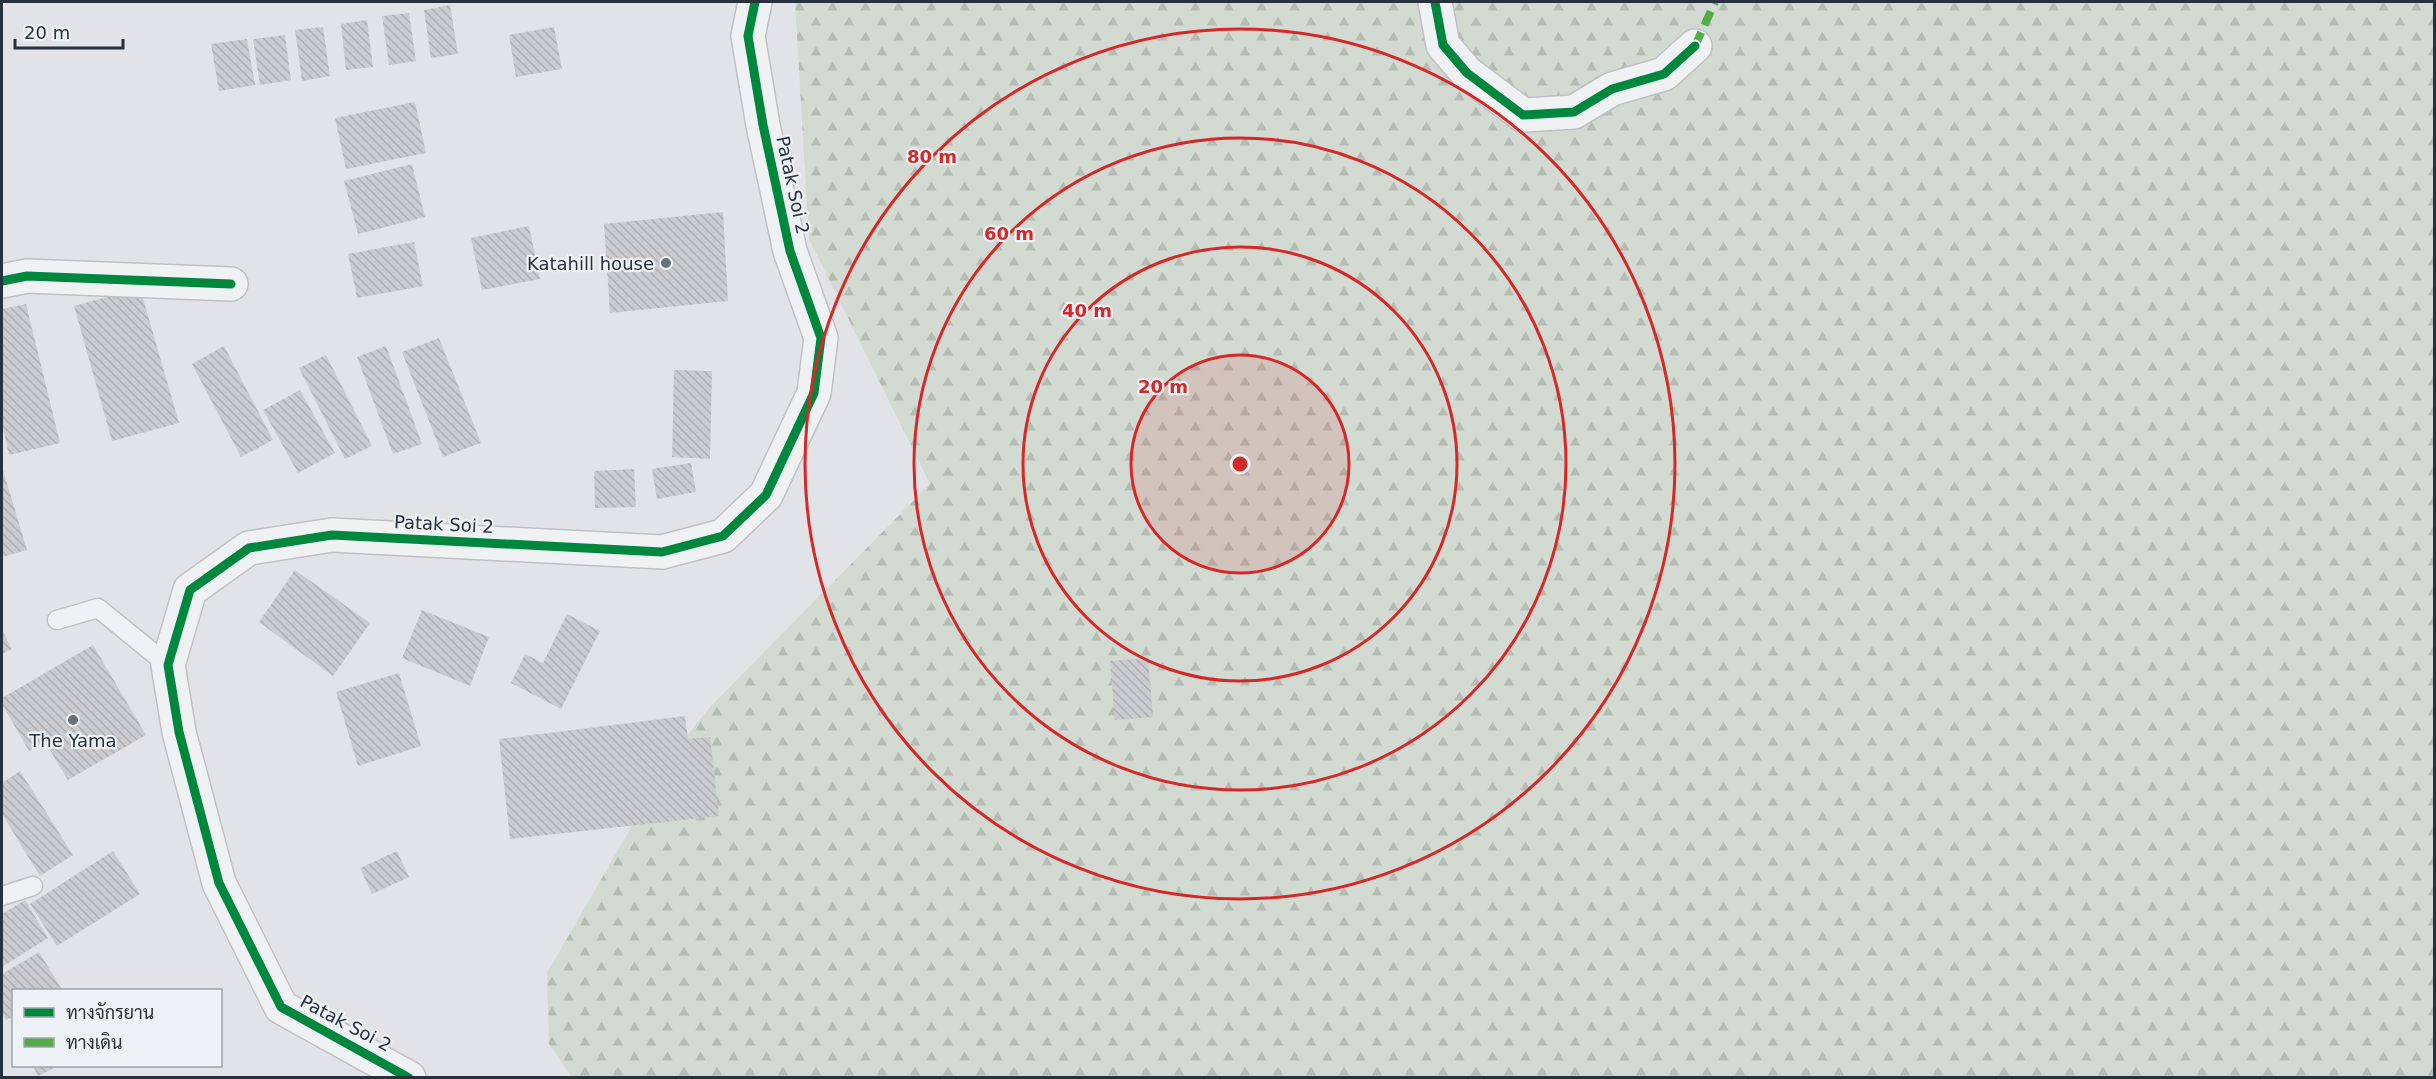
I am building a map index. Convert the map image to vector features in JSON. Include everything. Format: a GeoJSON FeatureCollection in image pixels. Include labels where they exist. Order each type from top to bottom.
{"type":"FeatureCollection","features":[{"type":"Feature","properties":{"kind":"street","name":"Patak Soi 2"},"geometry":{"type":"LineString","coordinates":[[410,1077],[280,1007],[219,883],[179,732],[168,665],[190,590],[249,548],[332,535],[662,552],[723,536],[766,495],[814,393],[821,338],[790,251],[763,125],[748,36],[754,2]]}},
{"type":"Feature","properties":{"kind":"street"},"geometry":{"type":"LineString","coordinates":[[1435,2],[1443,45],[1467,73],[1523,115],[1574,112],[1612,89],[1665,74],[1695,46]]}},
{"type":"Feature","properties":{"kind":"street"},"geometry":{"type":"LineString","coordinates":[[2,281],[27,276],[231,284]]}},
{"type":"Feature","properties":{"kind":"lane"},"geometry":{"type":"LineString","coordinates":[[57,620],[98,609],[168,665]]}},
{"type":"Feature","properties":{"kind":"lane"},"geometry":{"type":"LineString","coordinates":[[2,896],[33,886]]}},
{"type":"Feature","properties":{"kind":"green space"},"geometry":{"type":"Polygon","coordinates":[[[795,2],[2434,2],[2434,1077],[572,1077],[549,1044],[547,973],[676,750],[709,708],[930,484],[809,239],[795,2]]]}},
{"type":"Feature","properties":{"kind":"building"},"geometry":{"type":"Polygon","coordinates":[[[450,5],[458,54],[431,58],[424,10],[450,5]]]}},
{"type":"Feature","properties":{"kind":"building"},"geometry":{"type":"Polygon","coordinates":[[[409,13],[416,61],[389,65],[382,16],[409,13]]]}},
{"type":"Feature","properties":{"kind":"building"},"geometry":{"type":"Polygon","coordinates":[[[367,20],[373,67],[346,70],[341,24],[367,20]]]}},
{"type":"Feature","properties":{"kind":"building"},"geometry":{"type":"Polygon","coordinates":[[[323,27],[330,76],[302,81],[295,30],[323,27]]]}},
{"type":"Feature","properties":{"kind":"building"},"geometry":{"type":"Polygon","coordinates":[[[554,27],[562,69],[516,77],[509,35],[554,27]]]}},
{"type":"Feature","properties":{"kind":"building"},"geometry":{"type":"Polygon","coordinates":[[[285,35],[291,80],[260,85],[253,39],[285,35]]]}},
{"type":"Feature","properties":{"kind":"building"},"geometry":{"type":"Polygon","coordinates":[[[247,39],[255,85],[219,91],[211,44],[247,39]]]}},
{"type":"Feature","properties":{"kind":"building"},"geometry":{"type":"Polygon","coordinates":[[[415,102],[426,153],[346,169],[335,118],[415,102]]]}},
{"type":"Feature","properties":{"kind":"building"},"geometry":{"type":"Polygon","coordinates":[[[412,164],[425,217],[358,234],[344,181],[412,164]]]}},
{"type":"Feature","properties":{"kind":"building","name":"Katahill house"},"geometry":{"type":"Polygon","coordinates":[[[723,212],[728,301],[610,313],[604,224],[723,212]]]}},
{"type":"Feature","properties":{"kind":"building"},"geometry":{"type":"Polygon","coordinates":[[[529,226],[540,279],[482,290],[471,238],[529,226]]]}},
{"type":"Feature","properties":{"kind":"building"},"geometry":{"type":"Polygon","coordinates":[[[414,242],[423,286],[357,298],[348,254],[414,242]]]}},
{"type":"Feature","properties":{"kind":"building"},"geometry":{"type":"Polygon","coordinates":[[[140,288],[179,423],[112,441],[74,306],[140,288]]]}},
{"type":"Feature","properties":{"kind":"building"},"geometry":{"type":"Polygon","coordinates":[[[26,304],[60,443],[9,455],[2,424],[2,309],[26,304]]]}},
{"type":"Feature","properties":{"kind":"building"},"geometry":{"type":"Polygon","coordinates":[[[439,338],[481,443],[443,457],[402,352],[439,338]]]}},
{"type":"Feature","properties":{"kind":"building"},"geometry":{"type":"Polygon","coordinates":[[[224,346],[273,440],[241,457],[192,364],[224,346]]]}},
{"type":"Feature","properties":{"kind":"building"},"geometry":{"type":"Polygon","coordinates":[[[386,346],[422,444],[393,454],[357,357],[386,346]]]}},
{"type":"Feature","properties":{"kind":"building"},"geometry":{"type":"Polygon","coordinates":[[[326,355],[372,446],[345,459],[299,368],[326,355]]]}},
{"type":"Feature","properties":{"kind":"building"},"geometry":{"type":"Polygon","coordinates":[[[674,370],[712,371],[710,459],[672,457],[674,370]]]}},
{"type":"Feature","properties":{"kind":"building"},"geometry":{"type":"Polygon","coordinates":[[[300,390],[335,453],[298,473],[263,410],[300,390]]]}},
{"type":"Feature","properties":{"kind":"building"},"geometry":{"type":"Polygon","coordinates":[[[691,463],[696,492],[657,499],[652,469],[691,463]]]}},
{"type":"Feature","properties":{"kind":"building"},"geometry":{"type":"Polygon","coordinates":[[[2,467],[27,550],[2,557],[2,467]]]}},
{"type":"Feature","properties":{"kind":"building"},"geometry":{"type":"Polygon","coordinates":[[[634,469],[636,507],[595,508],[594,471],[634,469]]]}},
{"type":"Feature","properties":{"kind":"building"},"geometry":{"type":"Polygon","coordinates":[[[295,570],[370,623],[333,676],[259,622],[295,570]]]}},
{"type":"Feature","properties":{"kind":"building"},"geometry":{"type":"Polygon","coordinates":[[[422,610],[489,637],[470,686],[402,658],[422,610]]]}},
{"type":"Feature","properties":{"kind":"building"},"geometry":{"type":"Polygon","coordinates":[[[567,614],[600,631],[561,709],[511,683],[525,654],[543,663],[567,614]]]}},
{"type":"Feature","properties":{"kind":"building"},"geometry":{"type":"Polygon","coordinates":[[[2,630],[12,649],[2,654],[2,630]]]}},
{"type":"Feature","properties":{"kind":"building","name":"The Yama"},"geometry":{"type":"Polygon","coordinates":[[[93,645],[146,735],[68,780],[45,742],[29,751],[2,704],[2,698],[93,645]]]}},
{"type":"Feature","properties":{"kind":"building"},"geometry":{"type":"Polygon","coordinates":[[[1148,658],[1153,717],[1115,720],[1110,661],[1148,658]]]}},
{"type":"Feature","properties":{"kind":"building"},"geometry":{"type":"Polygon","coordinates":[[[399,673],[421,746],[358,766],[336,692],[399,673]]]}},
{"type":"Feature","properties":{"kind":"building"},"geometry":{"type":"Polygon","coordinates":[[[685,716],[688,739],[710,737],[719,816],[510,839],[499,739],[685,716]]]}},
{"type":"Feature","properties":{"kind":"building"},"geometry":{"type":"Polygon","coordinates":[[[20,771],[73,855],[40,876],[2,814],[2,783],[20,771]]]}},
{"type":"Feature","properties":{"kind":"building"},"geometry":{"type":"Polygon","coordinates":[[[113,851],[140,894],[57,946],[30,904],[113,851]]]}},
{"type":"Feature","properties":{"kind":"building"},"geometry":{"type":"Polygon","coordinates":[[[397,851],[409,877],[372,894],[360,868],[397,851]]]}},
{"type":"Feature","properties":{"kind":"building"},"geometry":{"type":"Polygon","coordinates":[[[25,900],[48,938],[2,967],[2,914],[25,900]]]}},
{"type":"Feature","properties":{"kind":"building"},"geometry":{"type":"Polygon","coordinates":[[[39,952],[61,988],[12,989],[12,1017],[6,1020],[2,1012],[2,974],[39,952]]]}},
{"type":"Feature","properties":{"kind":"building"},"geometry":{"type":"Polygon","coordinates":[[[34,1067],[56,1067],[38,1076],[34,1067]]]}},
{"type":"Feature","properties":{"kind":"marked path"},"geometry":{"type":"LineString","coordinates":[[1695,46],[1715,2]]}},
{"type":"Feature","properties":{"kind":"cycle path"},"geometry":{"type":"LineString","coordinates":[[409,1078],[281,1007],[219,883],[179,732],[168,665],[190,590],[249,548],[332,535],[662,552],[723,536],[766,495],[814,393],[821,338],[790,251],[763,125],[748,36],[755,2]]}},
{"type":"Feature","properties":{"kind":"cycle path"},"geometry":{"type":"LineString","coordinates":[[1435,2],[1443,45],[1467,73],[1523,115],[1574,112],[1612,89],[1664,74],[1695,46]]}},
{"type":"Feature","properties":{"kind":"cycle path"},"geometry":{"type":"LineString","coordinates":[[2,281],[27,276],[231,284]]}},
{"type":"Feature","properties":{"kind":"place","name":"Katahill house"},"geometry":{"type":"Point","coordinates":[666,263]}},
{"type":"Feature","properties":{"kind":"place","name":"The Yama"},"geometry":{"type":"Point","coordinates":[73,720]}}]}
